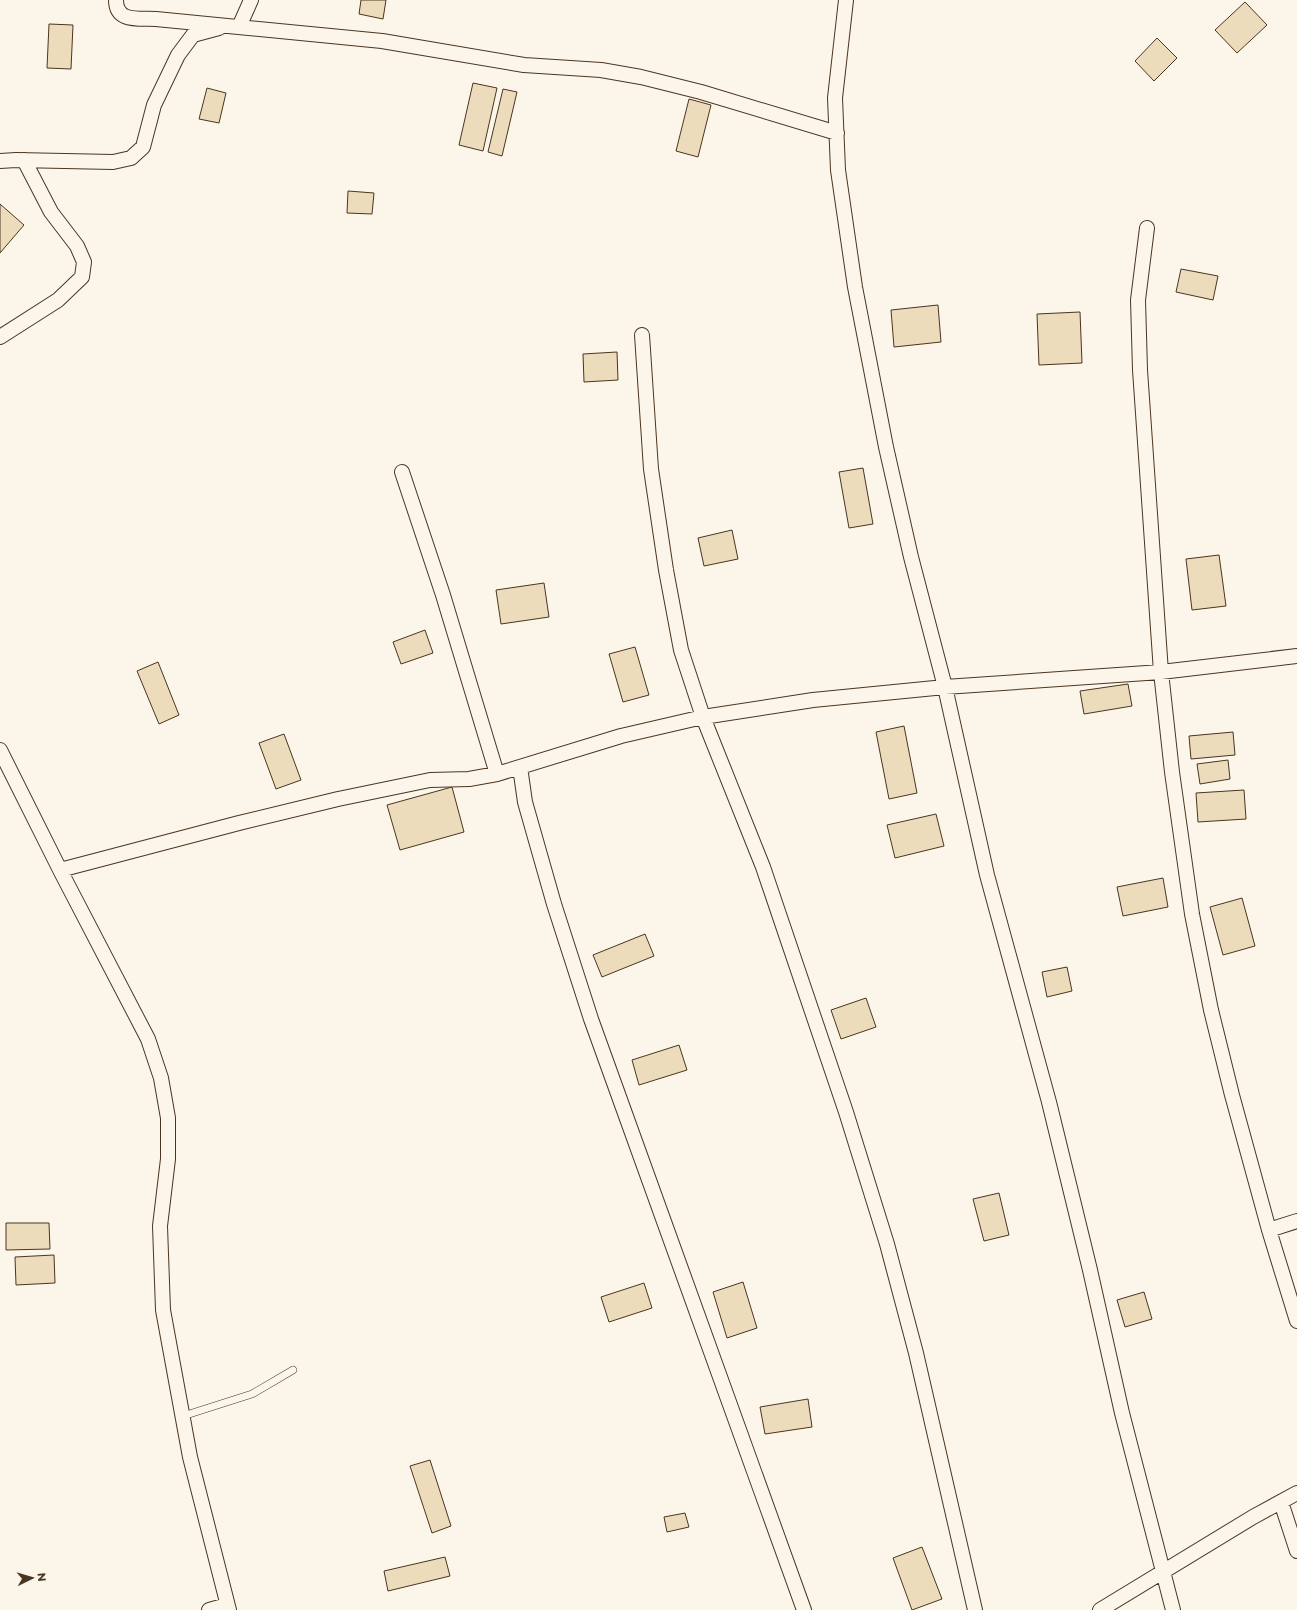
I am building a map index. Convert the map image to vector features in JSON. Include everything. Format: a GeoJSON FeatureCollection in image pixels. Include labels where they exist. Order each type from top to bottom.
{"type":"FeatureCollection","features":[{"type":"Feature","properties":{"kind":"street"},"geometry":{"type":"LineString","coordinates":[[116,0],[116,7],[120,14],[127,18],[233,26],[382,41],[524,65],[601,70],[641,77],[701,92],[836,134]]}},
{"type":"Feature","properties":{"kind":"street"},"geometry":{"type":"LineString","coordinates":[[0,161],[24,160],[113,162],[131,158],[143,147],[154,105],[178,55],[193,36],[233,26],[251,0]]}},
{"type":"Feature","properties":{"kind":"street"},"geometry":{"type":"LineString","coordinates":[[846,0],[836,98],[838,170],[855,287],[883,432],[911,557],[944,687],[987,875],[1049,1102],[1088,1262],[1122,1413],[1173,1610]]}},
{"type":"Feature","properties":{"kind":"street"},"geometry":{"type":"LineString","coordinates":[[186,22],[193,36]]}},
{"type":"Feature","properties":{"kind":"street"},"geometry":{"type":"LineString","coordinates":[[0,337],[58,300],[82,277],[84,262],[77,246],[51,212],[24,160]]}},
{"type":"Feature","properties":{"kind":"street"},"geometry":{"type":"LineString","coordinates":[[1147,228],[1138,300],[1140,370],[1161,672],[1172,772],[1191,907],[1211,1010],[1232,1095],[1269,1230],[1297,1321]]}},
{"type":"Feature","properties":{"kind":"street"},"geometry":{"type":"LineString","coordinates":[[642,335],[651,469],[666,570],[681,650],[703,718],[763,866],[846,1112],[887,1244],[916,1353],[975,1610]]}},
{"type":"Feature","properties":{"kind":"street"},"geometry":{"type":"LineString","coordinates":[[402,472],[444,595],[497,774]]}},
{"type":"Feature","properties":{"kind":"street"},"geometry":{"type":"LineString","coordinates":[[60,870],[239,823],[338,799],[430,780],[468,778],[497,774],[621,736],[703,718],[813,700],[944,687],[1161,672],[1297,656]]}},
{"type":"Feature","properties":{"kind":"street"},"geometry":{"type":"LineString","coordinates":[[0,750],[60,870],[148,1039],[161,1078],[168,1118],[168,1159],[160,1226],[161,1293],[190,1457],[228,1608],[209,1610]]}},
{"type":"Feature","properties":{"kind":"street"},"geometry":{"type":"LineString","coordinates":[[520,767],[526,802],[554,904],[591,1018],[804,1610]]}},
{"type":"Feature","properties":{"kind":"street"},"geometry":{"type":"LineString","coordinates":[[1269,1230],[1297,1221]]}},
{"type":"Feature","properties":{"kind":"street"},"geometry":{"type":"LineString","coordinates":[[1100,1610],[1297,1493]]}},
{"type":"Feature","properties":{"kind":"street"},"geometry":{"type":"LineString","coordinates":[[1280,1502],[1297,1551]]}},
{"type":"Feature","properties":{"kind":"lane"},"geometry":{"type":"LineString","coordinates":[[183,1416],[252,1394],[293,1370]]}},
{"type":"Feature","properties":{"kind":"building"},"geometry":{"type":"Polygon","coordinates":[[[361,0],[386,0],[383,19],[359,14],[361,0]]]}},
{"type":"Feature","properties":{"kind":"building"},"geometry":{"type":"Polygon","coordinates":[[[1245,2],[1267,25],[1237,53],[1215,30],[1245,2]]]}},
{"type":"Feature","properties":{"kind":"building"},"geometry":{"type":"Polygon","coordinates":[[[49,24],[73,25],[71,69],[47,68],[49,24]]]}},
{"type":"Feature","properties":{"kind":"building"},"geometry":{"type":"Polygon","coordinates":[[[1157,38],[1177,58],[1154,81],[1135,61],[1157,38]]]}},
{"type":"Feature","properties":{"kind":"building"},"geometry":{"type":"Polygon","coordinates":[[[473,83],[497,88],[483,151],[459,145],[473,83]]]}},
{"type":"Feature","properties":{"kind":"building"},"geometry":{"type":"Polygon","coordinates":[[[207,88],[226,93],[219,123],[199,119],[207,88]]]}},
{"type":"Feature","properties":{"kind":"building"},"geometry":{"type":"Polygon","coordinates":[[[503,89],[517,92],[502,156],[488,152],[503,89]]]}},
{"type":"Feature","properties":{"kind":"building"},"geometry":{"type":"Polygon","coordinates":[[[689,99],[711,105],[698,157],[676,151],[689,99]]]}},
{"type":"Feature","properties":{"kind":"building"},"geometry":{"type":"Polygon","coordinates":[[[348,191],[374,193],[372,214],[347,213],[348,191]]]}},
{"type":"Feature","properties":{"kind":"building"},"geometry":{"type":"Polygon","coordinates":[[[0,204],[24,225],[0,253],[0,204]]]}},
{"type":"Feature","properties":{"kind":"building"},"geometry":{"type":"Polygon","coordinates":[[[1181,269],[1218,276],[1213,300],[1176,292],[1181,269]]]}},
{"type":"Feature","properties":{"kind":"building"},"geometry":{"type":"Polygon","coordinates":[[[938,305],[941,342],[894,347],[891,310],[938,305]]]}},
{"type":"Feature","properties":{"kind":"building"},"geometry":{"type":"Polygon","coordinates":[[[1080,312],[1082,363],[1039,365],[1037,314],[1080,312]]]}},
{"type":"Feature","properties":{"kind":"building"},"geometry":{"type":"Polygon","coordinates":[[[617,352],[618,380],[584,382],[583,354],[617,352]]]}},
{"type":"Feature","properties":{"kind":"building"},"geometry":{"type":"Polygon","coordinates":[[[863,468],[873,524],[849,528],[839,472],[863,468]]]}},
{"type":"Feature","properties":{"kind":"building"},"geometry":{"type":"Polygon","coordinates":[[[732,530],[738,559],[704,566],[698,538],[732,530]]]}},
{"type":"Feature","properties":{"kind":"building"},"geometry":{"type":"Polygon","coordinates":[[[1219,555],[1226,606],[1192,610],[1186,559],[1219,555]]]}},
{"type":"Feature","properties":{"kind":"building"},"geometry":{"type":"Polygon","coordinates":[[[544,583],[549,617],[501,624],[496,590],[544,583]]]}},
{"type":"Feature","properties":{"kind":"building"},"geometry":{"type":"Polygon","coordinates":[[[425,630],[433,653],[401,664],[393,642],[425,630]]]}},
{"type":"Feature","properties":{"kind":"building"},"geometry":{"type":"Polygon","coordinates":[[[635,647],[649,695],[623,702],[609,654],[635,647]]]}},
{"type":"Feature","properties":{"kind":"building"},"geometry":{"type":"Polygon","coordinates":[[[158,662],[179,715],[159,724],[137,671],[158,662]]]}},
{"type":"Feature","properties":{"kind":"building"},"geometry":{"type":"Polygon","coordinates":[[[1128,684],[1132,706],[1084,714],[1080,691],[1128,684]]]}},
{"type":"Feature","properties":{"kind":"building"},"geometry":{"type":"Polygon","coordinates":[[[904,726],[917,793],[889,799],[876,732],[904,726]]]}},
{"type":"Feature","properties":{"kind":"building"},"geometry":{"type":"Polygon","coordinates":[[[1233,732],[1235,755],[1191,759],[1189,736],[1233,732]]]}},
{"type":"Feature","properties":{"kind":"building"},"geometry":{"type":"Polygon","coordinates":[[[284,734],[301,780],[276,789],[259,743],[284,734]]]}},
{"type":"Feature","properties":{"kind":"building"},"geometry":{"type":"Polygon","coordinates":[[[1228,760],[1230,779],[1200,784],[1197,764],[1228,760]]]}},
{"type":"Feature","properties":{"kind":"building"},"geometry":{"type":"Polygon","coordinates":[[[452,787],[464,832],[400,850],[387,805],[452,787]]]}},
{"type":"Feature","properties":{"kind":"building"},"geometry":{"type":"Polygon","coordinates":[[[1244,790],[1246,819],[1198,822],[1196,793],[1244,790]]]}},
{"type":"Feature","properties":{"kind":"building"},"geometry":{"type":"Polygon","coordinates":[[[936,814],[944,846],[895,858],[887,825],[936,814]]]}},
{"type":"Feature","properties":{"kind":"building"},"geometry":{"type":"Polygon","coordinates":[[[1163,878],[1168,907],[1123,916],[1117,887],[1163,878]]]}},
{"type":"Feature","properties":{"kind":"building"},"geometry":{"type":"Polygon","coordinates":[[[1242,898],[1255,946],[1223,955],[1210,907],[1242,898]]]}},
{"type":"Feature","properties":{"kind":"building"},"geometry":{"type":"Polygon","coordinates":[[[645,934],[654,956],[602,977],[593,955],[645,934]]]}},
{"type":"Feature","properties":{"kind":"building"},"geometry":{"type":"Polygon","coordinates":[[[1067,967],[1072,991],[1047,997],[1042,972],[1067,967]]]}},
{"type":"Feature","properties":{"kind":"building"},"geometry":{"type":"Polygon","coordinates":[[[866,998],[876,1027],[841,1039],[831,1010],[866,998]]]}},
{"type":"Feature","properties":{"kind":"building"},"geometry":{"type":"Polygon","coordinates":[[[679,1045],[687,1070],[639,1085],[632,1060],[679,1045]]]}},
{"type":"Feature","properties":{"kind":"building"},"geometry":{"type":"Polygon","coordinates":[[[999,1193],[1009,1235],[984,1241],[973,1199],[999,1193]]]}},
{"type":"Feature","properties":{"kind":"building"},"geometry":{"type":"Polygon","coordinates":[[[6,1223],[49,1223],[50,1249],[6,1250],[6,1223]]]}},
{"type":"Feature","properties":{"kind":"building"},"geometry":{"type":"Polygon","coordinates":[[[54,1255],[55,1283],[16,1285],[15,1257],[54,1255]]]}},
{"type":"Feature","properties":{"kind":"building"},"geometry":{"type":"Polygon","coordinates":[[[743,1282],[757,1328],[727,1338],[713,1292],[743,1282]]]}},
{"type":"Feature","properties":{"kind":"building"},"geometry":{"type":"Polygon","coordinates":[[[644,1283],[652,1308],[609,1322],[601,1297],[644,1283]]]}},
{"type":"Feature","properties":{"kind":"building"},"geometry":{"type":"Polygon","coordinates":[[[1144,1292],[1152,1319],[1125,1327],[1117,1300],[1144,1292]]]}},
{"type":"Feature","properties":{"kind":"building"},"geometry":{"type":"Polygon","coordinates":[[[808,1399],[812,1427],[765,1434],[760,1407],[808,1399]]]}},
{"type":"Feature","properties":{"kind":"building"},"geometry":{"type":"Polygon","coordinates":[[[430,1460],[451,1526],[432,1533],[410,1466],[430,1460]]]}},
{"type":"Feature","properties":{"kind":"building"},"geometry":{"type":"Polygon","coordinates":[[[685,1513],[689,1527],[667,1532],[664,1517],[685,1513]]]}},
{"type":"Feature","properties":{"kind":"building"},"geometry":{"type":"Polygon","coordinates":[[[922,1547],[942,1599],[912,1610],[893,1558],[922,1547]]]}},
{"type":"Feature","properties":{"kind":"building"},"geometry":{"type":"Polygon","coordinates":[[[445,1557],[450,1576],[388,1591],[384,1571],[445,1557]]]}}]}
